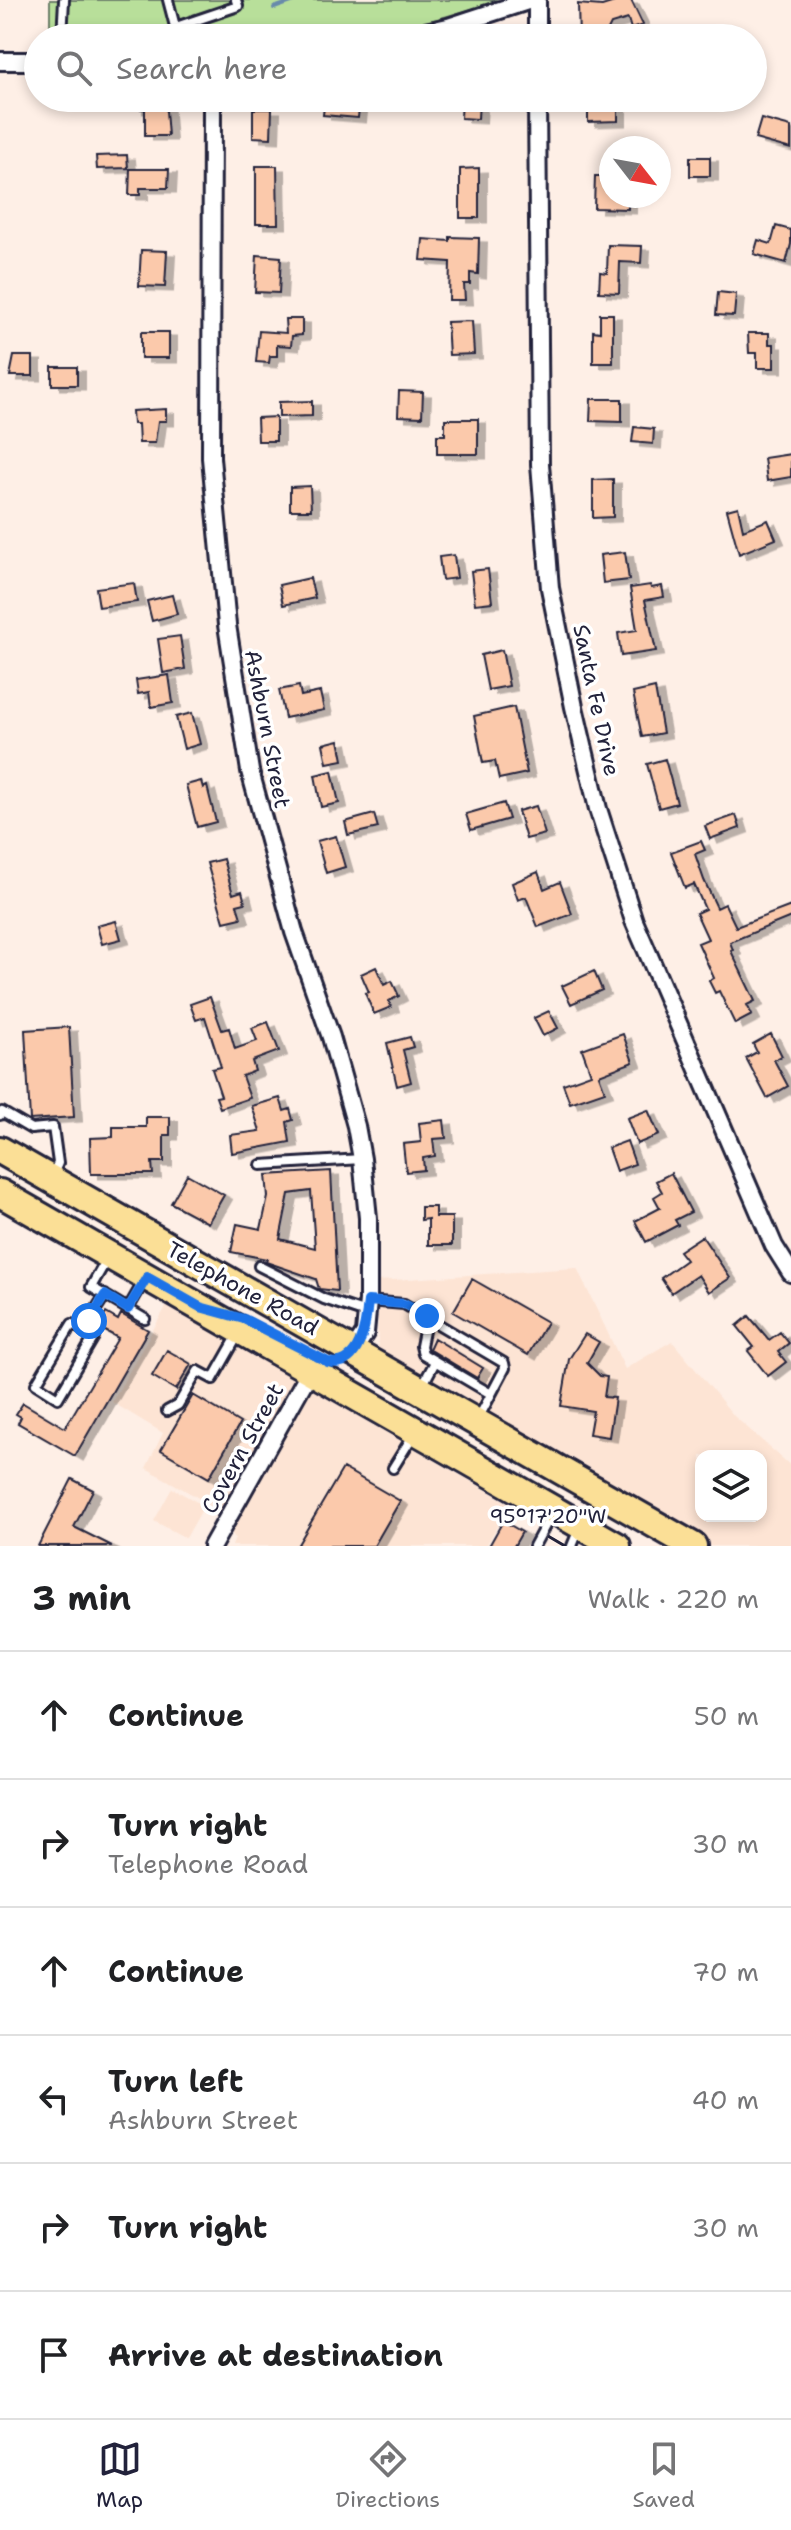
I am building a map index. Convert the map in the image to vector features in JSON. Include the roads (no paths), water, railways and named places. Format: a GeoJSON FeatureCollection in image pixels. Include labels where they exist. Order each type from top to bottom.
{"type":"FeatureCollection","features":[{"type":"Feature","properties":{"kind":"main road","name":"Telephone Road"},"geometry":{"type":"LineString","coordinates":[[0,1150],[354,1350],[681,1543]]}},
{"type":"Feature","properties":{"kind":"main road","name":"Telephone Road"},"geometry":{"type":"LineString","coordinates":[[0,1193],[554,1509],[576,1535],[617,1546]]}},
{"type":"Feature","properties":{"kind":"main road"},"geometry":{"type":"LineString","coordinates":[[200,1307],[244,1319],[328,1362],[346,1362],[354,1350]]}},
{"type":"Feature","properties":{"kind":"main road"},"geometry":{"type":"LineString","coordinates":[[352,1392],[363,1385],[378,1385],[450,1425],[480,1426]]}},
{"type":"Feature","properties":{"kind":"street"},"geometry":{"type":"LineString","coordinates":[[457,24],[531,0]]}},
{"type":"Feature","properties":{"kind":"street"},"geometry":{"type":"LineString","coordinates":[[537,0],[537,24]]}},
{"type":"Feature","properties":{"kind":"street"},"geometry":{"type":"LineString","coordinates":[[0,61],[24,61]]}},
{"type":"Feature","properties":{"kind":"street","name":"Ashburn Street"},"geometry":{"type":"LineString","coordinates":[[212,112],[211,458],[227,625],[250,771],[294,932],[334,1049],[362,1159],[368,1218],[368,1307],[365,1333],[354,1350]]}},
{"type":"Feature","properties":{"kind":"street","name":"Santa Fe Drive"},"geometry":{"type":"LineString","coordinates":[[537,112],[540,464],[550,588],[574,707],[598,809],[634,921],[774,1246],[791,1273]]}},
{"type":"Feature","properties":{"kind":"street","name":"Covern Street"},"geometry":{"type":"LineString","coordinates":[[212,1546],[310,1371]]}},
{"type":"Feature","properties":{"kind":"lane"},"geometry":{"type":"LineString","coordinates":[[63,24],[64,0]]}},
{"type":"Feature","properties":{"kind":"lane"},"geometry":{"type":"LineString","coordinates":[[168,0],[175,24]]}},
{"type":"Feature","properties":{"kind":"lane"},"geometry":{"type":"LineString","coordinates":[[185,24],[238,6],[236,0]]}},
{"type":"Feature","properties":{"kind":"lane"},"geometry":{"type":"LineString","coordinates":[[0,1115],[2,1112],[31,1129],[53,1123],[58,1163],[50,1179]]}},
{"type":"Feature","properties":{"kind":"lane"},"geometry":{"type":"LineString","coordinates":[[261,1165],[362,1159]]}},
{"type":"Feature","properties":{"kind":"lane"},"geometry":{"type":"LineString","coordinates":[[110,1256],[91,1287],[145,1319]]}},
{"type":"Feature","properties":{"kind":"lane"},"geometry":{"type":"LineString","coordinates":[[259,1266],[324,1299],[368,1307],[404,1304],[504,1363],[505,1368],[491,1394],[480,1426]]}},
{"type":"Feature","properties":{"kind":"lane"},"geometry":{"type":"LineString","coordinates":[[128,1309],[147,1277]]}},
{"type":"Feature","properties":{"kind":"lane"},"geometry":{"type":"LineString","coordinates":[[83,1330],[105,1295]]}},
{"type":"Feature","properties":{"kind":"lane"},"geometry":{"type":"LineString","coordinates":[[427,1316],[421,1346],[423,1354],[491,1394]]}},
{"type":"Feature","properties":{"kind":"lane"},"geometry":{"type":"LineString","coordinates":[[72,1324],[83,1330],[94,1337],[58,1398],[36,1384],[72,1324]]}},
{"type":"Feature","properties":{"kind":"lane"},"geometry":{"type":"LineString","coordinates":[[167,1411],[178,1405],[198,1371],[213,1379],[240,1331]]}},
{"type":"Feature","properties":{"kind":"lane"},"geometry":{"type":"LineString","coordinates":[[419,1390],[435,1362]]}},
{"type":"Feature","properties":{"kind":"lane"},"geometry":{"type":"LineString","coordinates":[[393,1468],[417,1430]]}},
{"type":"Feature","properties":{"kind":"lane"},"geometry":{"type":"LineString","coordinates":[[534,1546],[554,1509]]}},
{"type":"Feature","properties":{"kind":"waterway"},"geometry":{"type":"LineString","coordinates":[[274,8],[297,0]]}}]}
